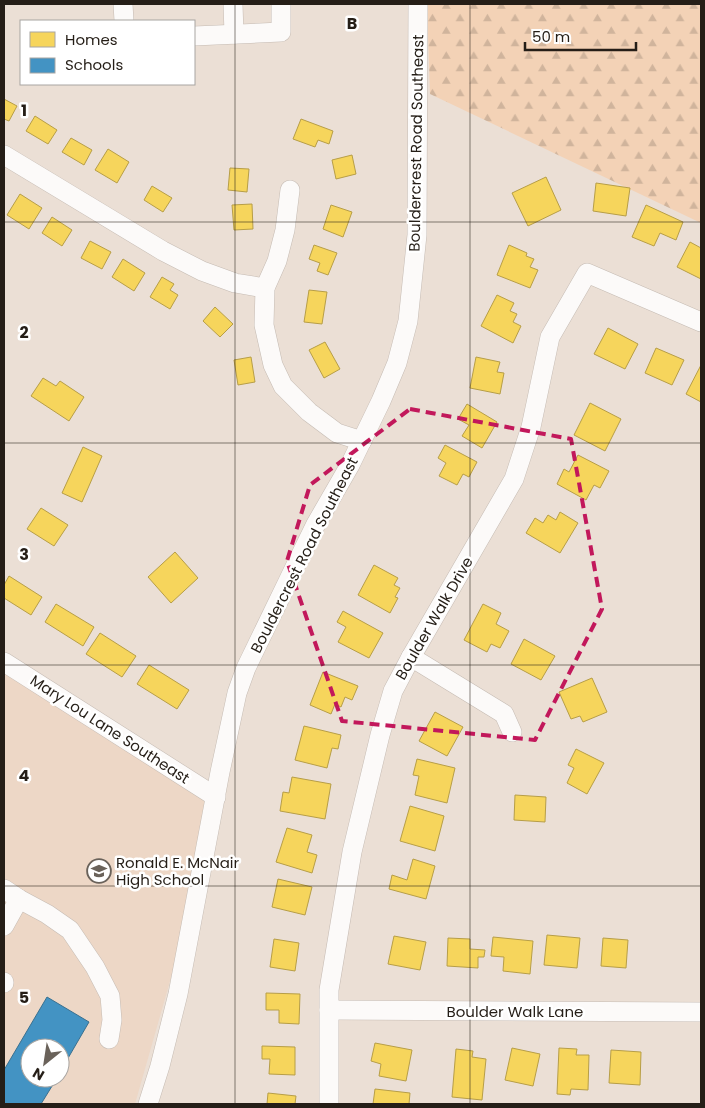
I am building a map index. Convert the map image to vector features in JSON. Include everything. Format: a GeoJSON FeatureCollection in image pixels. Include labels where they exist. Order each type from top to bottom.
{"type":"FeatureCollection","features":[{"type":"Feature","properties":{"kind":"street"},"geometry":{"type":"LineString","coordinates":[[123,4],[124,20]]}},
{"type":"Feature","properties":{"kind":"street"},"geometry":{"type":"LineString","coordinates":[[233,4],[234,34]]}},
{"type":"Feature","properties":{"kind":"street"},"geometry":{"type":"LineString","coordinates":[[195,36],[281,32],[281,4]]}},
{"type":"Feature","properties":{"kind":"street","name":"Bouldercrest Road Southeast"},"geometry":{"type":"LineString","coordinates":[[148,1104],[160,1066],[178,994],[237,693],[246,668],[312,532],[350,465],[381,401],[397,363],[408,321],[417,235],[418,4]]}},
{"type":"Feature","properties":{"kind":"street"},"geometry":{"type":"LineString","coordinates":[[4,155],[163,251],[202,271],[235,283],[265,288]]}},
{"type":"Feature","properties":{"kind":"street"},"geometry":{"type":"LineString","coordinates":[[290,190],[285,230],[277,261],[265,288],[264,325],[272,365],[283,386],[309,412],[338,433],[362,441]]}},
{"type":"Feature","properties":{"kind":"street","name":"Boulder Walk Drive"},"geometry":{"type":"LineString","coordinates":[[329,1104],[329,990],[352,852],[392,691],[514,479],[531,426],[550,337],[587,273],[701,322]]}},
{"type":"Feature","properties":{"kind":"street"},"geometry":{"type":"LineString","coordinates":[[411,656],[504,714],[512,732]]}},
{"type":"Feature","properties":{"kind":"street","name":"Mary Lou Lane Southeast"},"geometry":{"type":"LineString","coordinates":[[4,662],[216,797]]}},
{"type":"Feature","properties":{"kind":"street"},"geometry":{"type":"LineString","coordinates":[[4,926],[12,894],[70,930],[95,967],[110,996],[112,1020],[108,1039]]}},
{"type":"Feature","properties":{"kind":"street","name":"Boulder Walk Lane"},"geometry":{"type":"LineString","coordinates":[[329,1010],[701,1012]]}},
{"type":"Feature","properties":{"kind":"highlighted area"},"geometry":{"type":"Polygon","coordinates":[[[410,409],[571,439],[602,609],[535,740],[342,721],[287,561],[310,485],[410,409]]]}},
{"type":"Feature","properties":{"kind":"shaded area","name":"Ronald E. McNair High School"},"geometry":{"type":"Polygon","coordinates":[[[4,662],[208,797],[180,946],[135,1104],[4,1104],[4,662]]]}},
{"type":"Feature","properties":{"kind":"green space"},"geometry":{"type":"Polygon","coordinates":[[[427,4],[701,4],[701,223],[430,94],[427,4]]]}},
{"type":"Feature","properties":{"kind":"building: Homes"},"geometry":{"type":"Polygon","coordinates":[[[4,99],[17,106],[9,121],[4,119],[4,99]]]}},
{"type":"Feature","properties":{"kind":"building: Homes"},"geometry":{"type":"Polygon","coordinates":[[[35,116],[57,130],[48,144],[26,131],[35,116]]]}},
{"type":"Feature","properties":{"kind":"building: Homes"},"geometry":{"type":"Polygon","coordinates":[[[301,119],[333,131],[329,144],[318,140],[315,147],[293,139],[301,119]]]}},
{"type":"Feature","properties":{"kind":"building: Homes"},"geometry":{"type":"Polygon","coordinates":[[[71,138],[92,150],[84,165],[62,152],[71,138]]]}},
{"type":"Feature","properties":{"kind":"building: Homes"},"geometry":{"type":"Polygon","coordinates":[[[108,149],[129,162],[117,183],[95,170],[108,149]]]}},
{"type":"Feature","properties":{"kind":"building: Homes"},"geometry":{"type":"Polygon","coordinates":[[[352,155],[356,174],[336,179],[332,160],[352,155]]]}},
{"type":"Feature","properties":{"kind":"building: Homes"},"geometry":{"type":"Polygon","coordinates":[[[230,168],[249,169],[247,192],[228,190],[230,168]]]}},
{"type":"Feature","properties":{"kind":"building: Homes"},"geometry":{"type":"Polygon","coordinates":[[[546,177],[561,210],[528,226],[512,193],[546,177]]]}},
{"type":"Feature","properties":{"kind":"building: Homes"},"geometry":{"type":"Polygon","coordinates":[[[596,183],[630,188],[626,216],[593,211],[596,183]]]}},
{"type":"Feature","properties":{"kind":"building: Homes"},"geometry":{"type":"Polygon","coordinates":[[[152,186],[172,198],[163,212],[144,200],[152,186]]]}},
{"type":"Feature","properties":{"kind":"building: Homes"},"geometry":{"type":"Polygon","coordinates":[[[20,194],[42,208],[29,229],[7,215],[20,194]]]}},
{"type":"Feature","properties":{"kind":"building: Homes"},"geometry":{"type":"Polygon","coordinates":[[[252,204],[253,229],[234,230],[232,205],[252,204]]]}},
{"type":"Feature","properties":{"kind":"building: Homes"},"geometry":{"type":"Polygon","coordinates":[[[331,205],[352,212],[343,237],[323,229],[331,205]]]}},
{"type":"Feature","properties":{"kind":"building: Homes"},"geometry":{"type":"Polygon","coordinates":[[[646,205],[683,222],[676,240],[660,233],[654,246],[632,237],[646,205]]]}},
{"type":"Feature","properties":{"kind":"building: Homes"},"geometry":{"type":"Polygon","coordinates":[[[52,217],[72,230],[62,246],[42,233],[52,217]]]}},
{"type":"Feature","properties":{"kind":"building: Homes"},"geometry":{"type":"Polygon","coordinates":[[[90,241],[111,252],[102,269],[81,258],[90,241]]]}},
{"type":"Feature","properties":{"kind":"building: Homes"},"geometry":{"type":"Polygon","coordinates":[[[690,242],[701,248],[701,279],[677,267],[690,242]]]}},
{"type":"Feature","properties":{"kind":"building: Homes"},"geometry":{"type":"Polygon","coordinates":[[[314,245],[337,253],[328,275],[317,271],[320,263],[309,259],[314,245]]]}},
{"type":"Feature","properties":{"kind":"building: Homes"},"geometry":{"type":"Polygon","coordinates":[[[509,245],[527,253],[526,256],[534,259],[530,267],[538,270],[530,288],[497,275],[509,245]]]}},
{"type":"Feature","properties":{"kind":"building: Homes"},"geometry":{"type":"Polygon","coordinates":[[[123,259],[145,273],[134,291],[112,277],[123,259]]]}},
{"type":"Feature","properties":{"kind":"building: Homes"},"geometry":{"type":"Polygon","coordinates":[[[162,277],[174,284],[170,290],[178,295],[170,309],[150,297],[162,277]]]}},
{"type":"Feature","properties":{"kind":"building: Homes"},"geometry":{"type":"Polygon","coordinates":[[[309,290],[327,292],[322,324],[304,322],[309,290]]]}},
{"type":"Feature","properties":{"kind":"building: Homes"},"geometry":{"type":"Polygon","coordinates":[[[497,295],[514,303],[510,311],[517,314],[513,322],[521,326],[513,343],[481,326],[497,295]]]}},
{"type":"Feature","properties":{"kind":"building: Homes"},"geometry":{"type":"Polygon","coordinates":[[[215,307],[233,324],[220,337],[203,321],[215,307]]]}},
{"type":"Feature","properties":{"kind":"building: Homes"},"geometry":{"type":"Polygon","coordinates":[[[608,328],[638,344],[625,369],[594,354],[608,328]]]}},
{"type":"Feature","properties":{"kind":"building: Homes"},"geometry":{"type":"Polygon","coordinates":[[[325,342],[340,369],[324,378],[309,350],[325,342]]]}},
{"type":"Feature","properties":{"kind":"building: Homes"},"geometry":{"type":"Polygon","coordinates":[[[656,348],[684,360],[672,385],[645,373],[656,348]]]}},
{"type":"Feature","properties":{"kind":"building: Homes"},"geometry":{"type":"Polygon","coordinates":[[[251,357],[255,382],[238,385],[234,360],[251,357]]]}},
{"type":"Feature","properties":{"kind":"building: Homes"},"geometry":{"type":"Polygon","coordinates":[[[476,357],[500,362],[497,372],[504,373],[500,394],[470,388],[476,357]]]}},
{"type":"Feature","properties":{"kind":"building: Homes"},"geometry":{"type":"Polygon","coordinates":[[[701,365],[701,402],[686,394],[701,365]]]}},
{"type":"Feature","properties":{"kind":"building: Homes"},"geometry":{"type":"Polygon","coordinates":[[[43,378],[56,386],[60,381],[84,397],[69,421],[31,396],[43,378]]]}},
{"type":"Feature","properties":{"kind":"building: Homes"},"geometry":{"type":"Polygon","coordinates":[[[590,403],[621,419],[605,451],[574,435],[590,403]]]}},
{"type":"Feature","properties":{"kind":"building: Homes"},"geometry":{"type":"Polygon","coordinates":[[[467,404],[497,422],[482,448],[462,436],[469,425],[458,419],[467,404]]]}},
{"type":"Feature","properties":{"kind":"building: Homes"},"geometry":{"type":"Polygon","coordinates":[[[445,445],[477,462],[469,477],[463,474],[457,485],[439,476],[446,463],[438,458],[445,445]]]}},
{"type":"Feature","properties":{"kind":"building: Homes"},"geometry":{"type":"Polygon","coordinates":[[[83,447],[102,456],[82,502],[62,493],[83,447]]]}},
{"type":"Feature","properties":{"kind":"building: Homes"},"geometry":{"type":"Polygon","coordinates":[[[578,455],[609,471],[600,488],[594,485],[586,500],[557,484],[564,469],[569,472],[578,455]]]}},
{"type":"Feature","properties":{"kind":"building: Homes"},"geometry":{"type":"Polygon","coordinates":[[[41,508],[68,525],[54,546],[27,529],[41,508]]]}},
{"type":"Feature","properties":{"kind":"building: Homes"},"geometry":{"type":"Polygon","coordinates":[[[560,512],[578,523],[560,553],[526,533],[535,518],[543,523],[548,515],[556,520],[560,512]]]}},
{"type":"Feature","properties":{"kind":"building: Homes"},"geometry":{"type":"Polygon","coordinates":[[[175,552],[198,578],[171,603],[148,577],[175,552]]]}},
{"type":"Feature","properties":{"kind":"building: Homes"},"geometry":{"type":"Polygon","coordinates":[[[374,565],[398,578],[394,585],[400,588],[395,597],[398,598],[390,613],[358,595],[374,565]]]}},
{"type":"Feature","properties":{"kind":"building: Homes"},"geometry":{"type":"Polygon","coordinates":[[[9,576],[42,597],[31,615],[4,598],[4,585],[9,576]]]}},
{"type":"Feature","properties":{"kind":"building: Homes"},"geometry":{"type":"Polygon","coordinates":[[[56,604],[94,627],[83,646],[45,622],[56,604]]]}},
{"type":"Feature","properties":{"kind":"building: Homes"},"geometry":{"type":"Polygon","coordinates":[[[483,604],[501,613],[496,624],[509,631],[500,648],[491,644],[487,652],[464,640],[483,604]]]}},
{"type":"Feature","properties":{"kind":"building: Homes"},"geometry":{"type":"Polygon","coordinates":[[[343,611],[383,633],[369,658],[338,642],[346,627],[337,622],[343,611]]]}},
{"type":"Feature","properties":{"kind":"building: Homes"},"geometry":{"type":"Polygon","coordinates":[[[100,633],[136,656],[122,677],[86,654],[100,633]]]}},
{"type":"Feature","properties":{"kind":"building: Homes"},"geometry":{"type":"Polygon","coordinates":[[[524,639],[555,656],[541,680],[511,664],[524,639]]]}},
{"type":"Feature","properties":{"kind":"building: Homes"},"geometry":{"type":"Polygon","coordinates":[[[149,665],[189,690],[177,709],[137,684],[149,665]]]}},
{"type":"Feature","properties":{"kind":"building: Homes"},"geometry":{"type":"Polygon","coordinates":[[[323,672],[358,686],[352,700],[345,697],[341,707],[335,704],[331,714],[310,705],[323,672]]]}},
{"type":"Feature","properties":{"kind":"building: Homes"},"geometry":{"type":"Polygon","coordinates":[[[592,678],[607,712],[583,722],[580,716],[571,719],[559,692],[592,678]]]}},
{"type":"Feature","properties":{"kind":"building: Homes"},"geometry":{"type":"Polygon","coordinates":[[[435,712],[463,727],[447,756],[419,741],[435,712]]]}},
{"type":"Feature","properties":{"kind":"building: Homes"},"geometry":{"type":"Polygon","coordinates":[[[304,726],[341,735],[338,749],[332,748],[327,768],[295,760],[304,726]]]}},
{"type":"Feature","properties":{"kind":"building: Homes"},"geometry":{"type":"Polygon","coordinates":[[[576,749],[604,763],[587,794],[567,783],[574,768],[568,765],[576,749]]]}},
{"type":"Feature","properties":{"kind":"building: Homes"},"geometry":{"type":"Polygon","coordinates":[[[417,759],[455,768],[447,803],[415,795],[419,776],[413,775],[417,759]]]}},
{"type":"Feature","properties":{"kind":"building: Homes"},"geometry":{"type":"Polygon","coordinates":[[[292,777],[331,784],[325,819],[280,811],[283,792],[289,793],[292,777]]]}},
{"type":"Feature","properties":{"kind":"building: Homes"},"geometry":{"type":"Polygon","coordinates":[[[515,795],[546,797],[545,822],[514,820],[515,795]]]}},
{"type":"Feature","properties":{"kind":"building: Homes"},"geometry":{"type":"Polygon","coordinates":[[[410,806],[444,816],[435,851],[400,841],[410,806]]]}},
{"type":"Feature","properties":{"kind":"building: Homes"},"geometry":{"type":"Polygon","coordinates":[[[287,828],[312,835],[307,852],[317,855],[312,873],[276,862],[287,828]]]}},
{"type":"Feature","properties":{"kind":"building: Homes"},"geometry":{"type":"Polygon","coordinates":[[[413,859],[435,866],[426,899],[389,889],[392,875],[407,880],[413,859]]]}},
{"type":"Feature","properties":{"kind":"building: Homes"},"geometry":{"type":"Polygon","coordinates":[[[278,879],[312,887],[305,915],[272,907],[278,879]]]}},
{"type":"Feature","properties":{"kind":"building: Homes"},"geometry":{"type":"Polygon","coordinates":[[[547,935],[580,938],[577,968],[544,965],[547,935]]]}},
{"type":"Feature","properties":{"kind":"building: Homes"},"geometry":{"type":"Polygon","coordinates":[[[394,936],[426,942],[420,970],[388,964],[394,936]]]}},
{"type":"Feature","properties":{"kind":"building: Homes"},"geometry":{"type":"Polygon","coordinates":[[[493,937],[533,941],[530,974],[503,971],[504,957],[491,956],[493,937]]]}},
{"type":"Feature","properties":{"kind":"building: Homes"},"geometry":{"type":"Polygon","coordinates":[[[448,938],[470,939],[470,949],[485,950],[484,957],[478,957],[478,968],[447,966],[448,938]]]}},
{"type":"Feature","properties":{"kind":"building: Homes"},"geometry":{"type":"Polygon","coordinates":[[[603,938],[628,940],[626,968],[601,966],[603,938]]]}},
{"type":"Feature","properties":{"kind":"building: Homes"},"geometry":{"type":"Polygon","coordinates":[[[274,939],[299,943],[295,971],[270,967],[274,939]]]}},
{"type":"Feature","properties":{"kind":"building: Homes"},"geometry":{"type":"Polygon","coordinates":[[[266,993],[300,994],[299,1024],[279,1023],[279,1010],[266,1010],[266,993]]]}},
{"type":"Feature","properties":{"kind":"building: Homes"},"geometry":{"type":"Polygon","coordinates":[[[375,1043],[412,1050],[406,1081],[379,1076],[381,1064],[371,1061],[375,1043]]]}},
{"type":"Feature","properties":{"kind":"building: Homes"},"geometry":{"type":"Polygon","coordinates":[[[262,1046],[295,1047],[295,1075],[269,1074],[270,1059],[262,1059],[262,1046]]]}},
{"type":"Feature","properties":{"kind":"building: Homes"},"geometry":{"type":"Polygon","coordinates":[[[512,1048],[540,1054],[533,1086],[505,1080],[512,1048]]]}},
{"type":"Feature","properties":{"kind":"building: Homes"},"geometry":{"type":"Polygon","coordinates":[[[559,1048],[577,1049],[576,1055],[589,1055],[588,1090],[571,1089],[570,1095],[557,1094],[559,1048]]]}},
{"type":"Feature","properties":{"kind":"building: Homes"},"geometry":{"type":"Polygon","coordinates":[[[456,1049],[473,1051],[472,1057],[486,1059],[482,1100],[452,1097],[456,1049]]]}},
{"type":"Feature","properties":{"kind":"building: Homes"},"geometry":{"type":"Polygon","coordinates":[[[611,1050],[641,1052],[640,1085],[609,1083],[611,1050]]]}},
{"type":"Feature","properties":{"kind":"building: Homes"},"geometry":{"type":"Polygon","coordinates":[[[375,1089],[410,1093],[409,1104],[373,1104],[375,1089]]]}},
{"type":"Feature","properties":{"kind":"building: Homes"},"geometry":{"type":"Polygon","coordinates":[[[268,1093],[296,1096],[295,1104],[267,1104],[268,1093]]]}},
{"type":"Feature","properties":{"kind":"building: Schools"},"geometry":{"type":"Polygon","coordinates":[[[47,997],[89,1022],[70,1055],[70,1038],[23,1038],[47,997]]]}},
{"type":"Feature","properties":{"kind":"building: Schools"},"geometry":{"type":"Polygon","coordinates":[[[20,1043],[20,1088],[51,1088],[41,1104],[4,1104],[4,1070],[20,1043]]]}},
{"type":"Feature","properties":{"kind":"place","name":"Ronald E. McNair High School"},"geometry":{"type":"Point","coordinates":[99,871]}}]}
